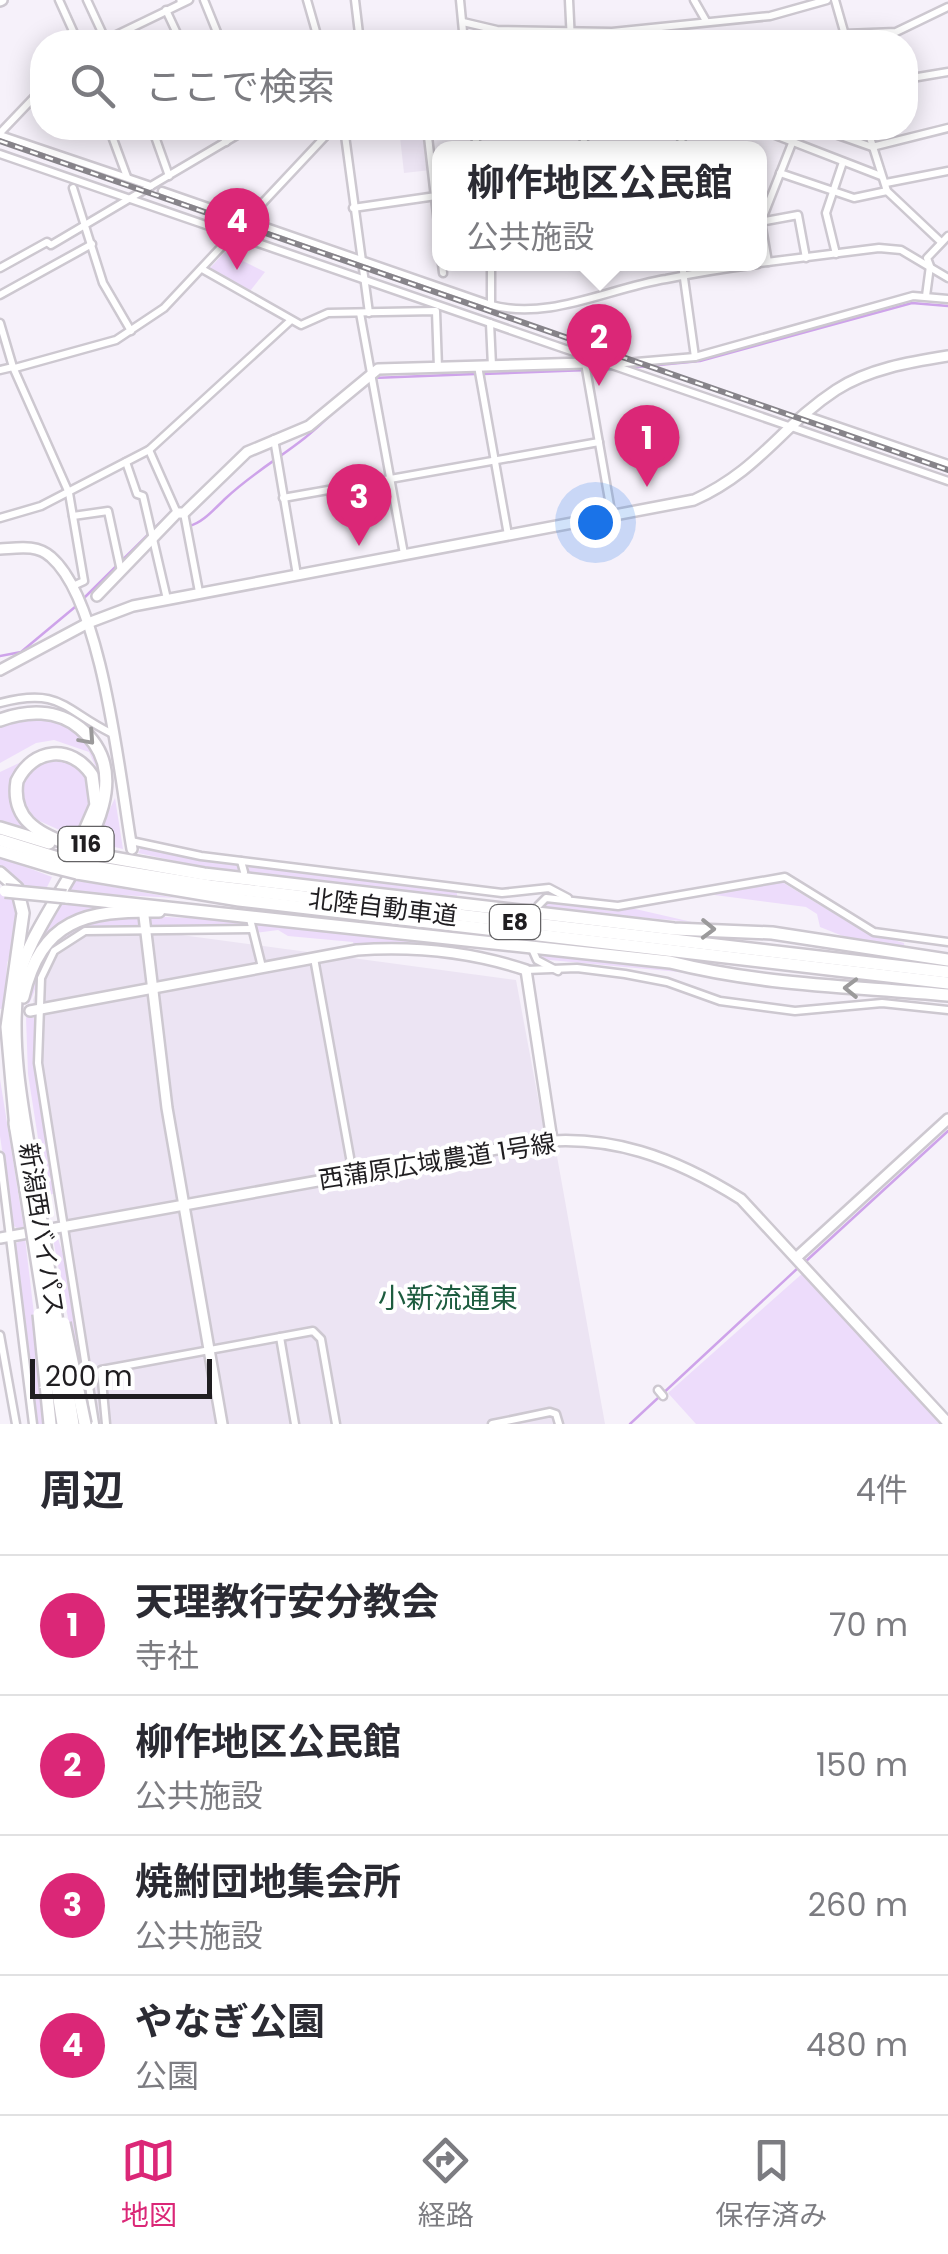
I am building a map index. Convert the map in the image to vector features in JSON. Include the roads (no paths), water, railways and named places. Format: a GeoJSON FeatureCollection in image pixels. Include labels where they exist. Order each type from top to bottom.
{"type":"FeatureCollection","features":[{"type":"Feature","properties":{"kind":"highway","name":"新潟西バイパス"},"geometry":{"type":"LineString","coordinates":[[0,720],[35,712],[74,724],[96,746],[108,777],[97,825],[28,948],[18,980],[17,1041],[31,1189],[64,1424]]}},
{"type":"Feature","properties":{"kind":"highway"},"geometry":{"type":"LineString","coordinates":[[12,976],[28,929],[96,805],[96,784],[87,767],[62,753],[44,755],[22,772],[16,802],[34,828],[61,854]]}},
{"type":"Feature","properties":{"kind":"highway"},"geometry":{"type":"LineString","coordinates":[[0,828],[85,861],[674,929],[772,933],[948,960]]}},
{"type":"Feature","properties":{"kind":"highway","name":"北陸自動車道"},"geometry":{"type":"LineString","coordinates":[[0,840],[239,900],[948,983]]}},
{"type":"Feature","properties":{"kind":"highway","name":"北陸自動車道"},"geometry":{"type":"LineString","coordinates":[[0,851],[61,854]]}},
{"type":"Feature","properties":{"kind":"highway","name":"北陸自動車道"},"geometry":{"type":"LineString","coordinates":[[85,861],[210,886],[948,972]]}},
{"type":"Feature","properties":{"kind":"highway"},"geometry":{"type":"LineString","coordinates":[[0,873],[16,888],[22,905],[7,1045],[16,1128]]}},
{"type":"Feature","properties":{"kind":"highway"},"geometry":{"type":"LineString","coordinates":[[3,890],[670,962],[737,979],[794,986],[948,995]]}},
{"type":"Feature","properties":{"kind":"highway"},"geometry":{"type":"LineString","coordinates":[[17,1041],[34,961],[62,927],[81,919],[129,912],[252,917]]}},
{"type":"Feature","properties":{"kind":"highway","name":"新潟西バイパス"},"geometry":{"type":"LineString","coordinates":[[0,1040],[16,1128],[42,1226],[73,1424]]}},
{"type":"Feature","properties":{"kind":"highway"},"geometry":{"type":"LineString","coordinates":[[31,1189],[50,1424]]}},
{"type":"Feature","properties":{"kind":"highway"},"geometry":{"type":"LineString","coordinates":[[42,1226],[85,1424]]}},
{"type":"Feature","properties":{"kind":"street"},"geometry":{"type":"LineString","coordinates":[[59,0],[73,30]]}},
{"type":"Feature","properties":{"kind":"street"},"geometry":{"type":"LineString","coordinates":[[87,0],[100,30]]}},
{"type":"Feature","properties":{"kind":"street"},"geometry":{"type":"LineString","coordinates":[[128,30],[184,0]]}},
{"type":"Feature","properties":{"kind":"street"},"geometry":{"type":"LineString","coordinates":[[204,0],[216,30]]}},
{"type":"Feature","properties":{"kind":"street"},"geometry":{"type":"LineString","coordinates":[[306,0],[315,30]]}},
{"type":"Feature","properties":{"kind":"street"},"geometry":{"type":"LineString","coordinates":[[355,0],[359,30]]}},
{"type":"Feature","properties":{"kind":"street"},"geometry":{"type":"LineString","coordinates":[[460,0],[463,30]]}},
{"type":"Feature","properties":{"kind":"street"},"geometry":{"type":"LineString","coordinates":[[463,22],[498,30],[571,30],[568,0]]}},
{"type":"Feature","properties":{"kind":"street"},"geometry":{"type":"LineString","coordinates":[[694,0],[706,21]]}},
{"type":"Feature","properties":{"kind":"street"},"geometry":{"type":"LineString","coordinates":[[629,30],[770,16],[827,0]]}},
{"type":"Feature","properties":{"kind":"street"},"geometry":{"type":"LineString","coordinates":[[835,0],[844,30]]}},
{"type":"Feature","properties":{"kind":"street"},"geometry":{"type":"LineString","coordinates":[[900,30],[948,8]]}},
{"type":"Feature","properties":{"kind":"street"},"geometry":{"type":"LineString","coordinates":[[166,10],[175,30]]}},
{"type":"Feature","properties":{"kind":"street"},"geometry":{"type":"LineString","coordinates":[[918,77],[948,72]]}},
{"type":"Feature","properties":{"kind":"street"},"geometry":{"type":"LineString","coordinates":[[30,102],[0,134],[152,186]]}},
{"type":"Feature","properties":{"kind":"street"},"geometry":{"type":"LineString","coordinates":[[918,136],[948,128]]}},
{"type":"Feature","properties":{"kind":"street"},"geometry":{"type":"LineString","coordinates":[[114,140],[128,178]]}},
{"type":"Feature","properties":{"kind":"street"},"geometry":{"type":"LineString","coordinates":[[156,140],[170,176]]}},
{"type":"Feature","properties":{"kind":"street"},"geometry":{"type":"LineString","coordinates":[[0,268],[47,242],[51,246],[86,228],[229,140]]}},
{"type":"Feature","properties":{"kind":"street"},"geometry":{"type":"LineString","coordinates":[[0,370],[84,352],[131,331],[164,308],[322,140]]}},
{"type":"Feature","properties":{"kind":"street"},"geometry":{"type":"LineString","coordinates":[[345,140],[367,280],[365,313],[371,374],[404,554]]}},
{"type":"Feature","properties":{"kind":"street"},"geometry":{"type":"LineString","coordinates":[[789,140],[885,183],[940,241]]}},
{"type":"Feature","properties":{"kind":"street"},"geometry":{"type":"LineString","coordinates":[[850,140],[872,148],[902,140]]}},
{"type":"Feature","properties":{"kind":"street"},"geometry":{"type":"LineString","coordinates":[[870,140],[885,183]]}},
{"type":"Feature","properties":{"kind":"street"},"geometry":{"type":"LineString","coordinates":[[767,205],[794,142]]}},
{"type":"Feature","properties":{"kind":"street"},"geometry":{"type":"LineString","coordinates":[[0,154],[948,481]]}},
{"type":"Feature","properties":{"kind":"street"},"geometry":{"type":"LineString","coordinates":[[836,254],[826,213],[843,162]]}},
{"type":"Feature","properties":{"kind":"street"},"geometry":{"type":"LineString","coordinates":[[780,173],[854,198],[885,183],[948,171]]}},
{"type":"Feature","properties":{"kind":"street"},"geometry":{"type":"LineString","coordinates":[[74,188],[104,282],[131,331]]}},
{"type":"Feature","properties":{"kind":"street"},"geometry":{"type":"LineString","coordinates":[[162,191],[508,309],[564,305],[716,271]]}},
{"type":"Feature","properties":{"kind":"street"},"geometry":{"type":"LineString","coordinates":[[353,208],[432,196]]}},
{"type":"Feature","properties":{"kind":"street"},"geometry":{"type":"LineString","coordinates":[[767,221],[798,215],[806,258]]}},
{"type":"Feature","properties":{"kind":"street"},"geometry":{"type":"LineString","coordinates":[[926,296],[930,266],[926,258],[948,236]]}},
{"type":"Feature","properties":{"kind":"street"},"geometry":{"type":"LineString","coordinates":[[0,295],[92,244]]}},
{"type":"Feature","properties":{"kind":"street"},"geometry":{"type":"LineString","coordinates":[[767,257],[768,262],[902,250],[948,278]]}},
{"type":"Feature","properties":{"kind":"street"},"geometry":{"type":"LineString","coordinates":[[202,269],[300,324],[328,313],[436,311],[438,368]]}},
{"type":"Feature","properties":{"kind":"street"},"geometry":{"type":"LineString","coordinates":[[491,271],[492,304]]}},
{"type":"Feature","properties":{"kind":"street"},"geometry":{"type":"LineString","coordinates":[[683,271],[695,357]]}},
{"type":"Feature","properties":{"kind":"street"},"geometry":{"type":"LineString","coordinates":[[97,596],[152,538],[247,452],[309,426],[378,369],[608,364],[695,357],[898,299],[948,298]]}},
{"type":"Feature","properties":{"kind":"street"},"geometry":{"type":"LineString","coordinates":[[0,518],[68,493],[149,450],[290,320]]}},
{"type":"Feature","properties":{"kind":"street"},"geometry":{"type":"LineString","coordinates":[[0,322],[14,368],[68,493],[84,581],[73,586]]}},
{"type":"Feature","properties":{"kind":"street"},"geometry":{"type":"LineString","coordinates":[[490,323],[492,366]]}},
{"type":"Feature","properties":{"kind":"street"},"geometry":{"type":"LineString","coordinates":[[2,667],[88,623],[167,599],[694,500],[754,466],[805,414],[838,388],[869,374],[948,356]]}},
{"type":"Feature","properties":{"kind":"street"},"geometry":{"type":"LineString","coordinates":[[585,363],[612,516]]}},
{"type":"Feature","properties":{"kind":"street"},"geometry":{"type":"LineString","coordinates":[[478,366],[508,535]]}},
{"type":"Feature","properties":{"kind":"street"},"geometry":{"type":"LineString","coordinates":[[805,414],[948,464]]}},
{"type":"Feature","properties":{"kind":"street"},"geometry":{"type":"LineString","coordinates":[[274,439],[297,576]]}},
{"type":"Feature","properties":{"kind":"street"},"geometry":{"type":"LineString","coordinates":[[283,498],[599,442]]}},
{"type":"Feature","properties":{"kind":"street"},"geometry":{"type":"LineString","coordinates":[[149,450],[180,513],[199,592]]}},
{"type":"Feature","properties":{"kind":"street"},"geometry":{"type":"LineString","coordinates":[[126,462],[138,494],[143,496],[167,599]]}},
{"type":"Feature","properties":{"kind":"street"},"geometry":{"type":"LineString","coordinates":[[72,516],[108,510],[121,571]]}},
{"type":"Feature","properties":{"kind":"street"},"geometry":{"type":"LineString","coordinates":[[0,549],[38,549],[50,556],[73,586],[88,623],[132,845],[463,888],[512,893],[549,888],[568,898]]}},
{"type":"Feature","properties":{"kind":"street"},"geometry":{"type":"LineString","coordinates":[[0,703],[30,696],[67,703],[111,733]]}},
{"type":"Feature","properties":{"kind":"street"},"geometry":{"type":"LineString","coordinates":[[242,861],[244,872]]}},
{"type":"Feature","properties":{"kind":"street"},"geometry":{"type":"LineString","coordinates":[[538,906],[546,898],[618,906],[785,877],[864,928],[909,944],[948,942]]}},
{"type":"Feature","properties":{"kind":"street"},"geometry":{"type":"LineString","coordinates":[[463,888],[466,898]]}},
{"type":"Feature","properties":{"kind":"street"},"geometry":{"type":"LineString","coordinates":[[144,916],[156,987],[168,1108],[222,1424]]}},
{"type":"Feature","properties":{"kind":"street"},"geometry":{"type":"LineString","coordinates":[[252,917],[262,967]]}},
{"type":"Feature","properties":{"kind":"street"},"geometry":{"type":"LineString","coordinates":[[96,1424],[38,1063],[33,1011],[46,963],[63,942],[85,931],[252,929]]}},
{"type":"Feature","properties":{"kind":"street"},"geometry":{"type":"LineString","coordinates":[[472,956],[474,944]]}},
{"type":"Feature","properties":{"kind":"street"},"geometry":{"type":"LineString","coordinates":[[33,1011],[314,958],[402,948],[472,956],[526,970],[577,968],[625,974],[667,982],[726,1002],[795,1011],[870,1003],[918,1003],[948,1010]]}},
{"type":"Feature","properties":{"kind":"street"},"geometry":{"type":"LineString","coordinates":[[533,951],[537,960],[558,971]]}},
{"type":"Feature","properties":{"kind":"street"},"geometry":{"type":"LineString","coordinates":[[314,958],[353,1174]]}},
{"type":"Feature","properties":{"kind":"street"},"geometry":{"type":"LineString","coordinates":[[526,970],[552,1140]]}},
{"type":"Feature","properties":{"kind":"street"},"geometry":{"type":"LineString","coordinates":[[797,1257],[948,1120]]}},
{"type":"Feature","properties":{"kind":"street","name":"西蒲原広域農道 1号線"},"geometry":{"type":"LineString","coordinates":[[5,1238],[552,1140],[616,1144],[703,1174],[741,1200],[948,1423]]}},
{"type":"Feature","properties":{"kind":"street"},"geometry":{"type":"LineString","coordinates":[[0,1156],[5,1238],[34,1424]]}},
{"type":"Feature","properties":{"kind":"street"},"geometry":{"type":"LineString","coordinates":[[106,1424],[100,1370],[313,1330],[321,1340],[336,1424]]}},
{"type":"Feature","properties":{"kind":"street"},"geometry":{"type":"LineString","coordinates":[[0,1335],[16,1424]]}},
{"type":"Feature","properties":{"kind":"street"},"geometry":{"type":"LineString","coordinates":[[280,1337],[295,1424]]}},
{"type":"Feature","properties":{"kind":"street"},"geometry":{"type":"LineString","coordinates":[[492,1424],[550,1412],[556,1414],[559,1424]]}},
{"type":"Feature","properties":{"kind":"waterway"},"geometry":{"type":"LineString","coordinates":[[628,368],[700,361],[912,303],[948,306]]}},
{"type":"Feature","properties":{"kind":"waterway"},"geometry":{"type":"LineString","coordinates":[[483,374],[615,369]]}},
{"type":"Feature","properties":{"kind":"waterway"},"geometry":{"type":"LineString","coordinates":[[373,378],[475,374]]}},
{"type":"Feature","properties":{"kind":"waterway"},"geometry":{"type":"LineString","coordinates":[[347,400],[364,386]]}},
{"type":"Feature","properties":{"kind":"waterway"},"geometry":{"type":"LineString","coordinates":[[189,526],[308,436],[333,412]]}},
{"type":"Feature","properties":{"kind":"waterway"},"geometry":{"type":"LineString","coordinates":[[81,601],[170,513]]}},
{"type":"Feature","properties":{"kind":"waterway"},"geometry":{"type":"LineString","coordinates":[[0,656],[21,652],[75,607]]}},
{"type":"Feature","properties":{"kind":"waterway"},"geometry":{"type":"LineString","coordinates":[[805,1262],[948,1131]]}},
{"type":"Feature","properties":{"kind":"waterway"},"geometry":{"type":"LineString","coordinates":[[630,1424],[799,1267]]}},
{"type":"Feature","properties":{"kind":"railway"},"geometry":{"type":"LineString","coordinates":[[0,141],[948,470]]}},
{"type":"Feature","properties":{"kind":"place","name":"やなぎ公園"},"geometry":{"type":"Point","coordinates":[237,270]}},
{"type":"Feature","properties":{"kind":"place","name":"柳作地区公民館"},"geometry":{"type":"Point","coordinates":[599,386]}},
{"type":"Feature","properties":{"kind":"place","name":"天理教行安分教会"},"geometry":{"type":"Point","coordinates":[647,487]}},
{"type":"Feature","properties":{"kind":"place","name":"焼鮒団地集会所"},"geometry":{"type":"Point","coordinates":[359,546]}},
{"type":"Feature","properties":{"kind":"district","name":"小新流通東"},"geometry":{"type":"Point","coordinates":[448,1298]}}]}
